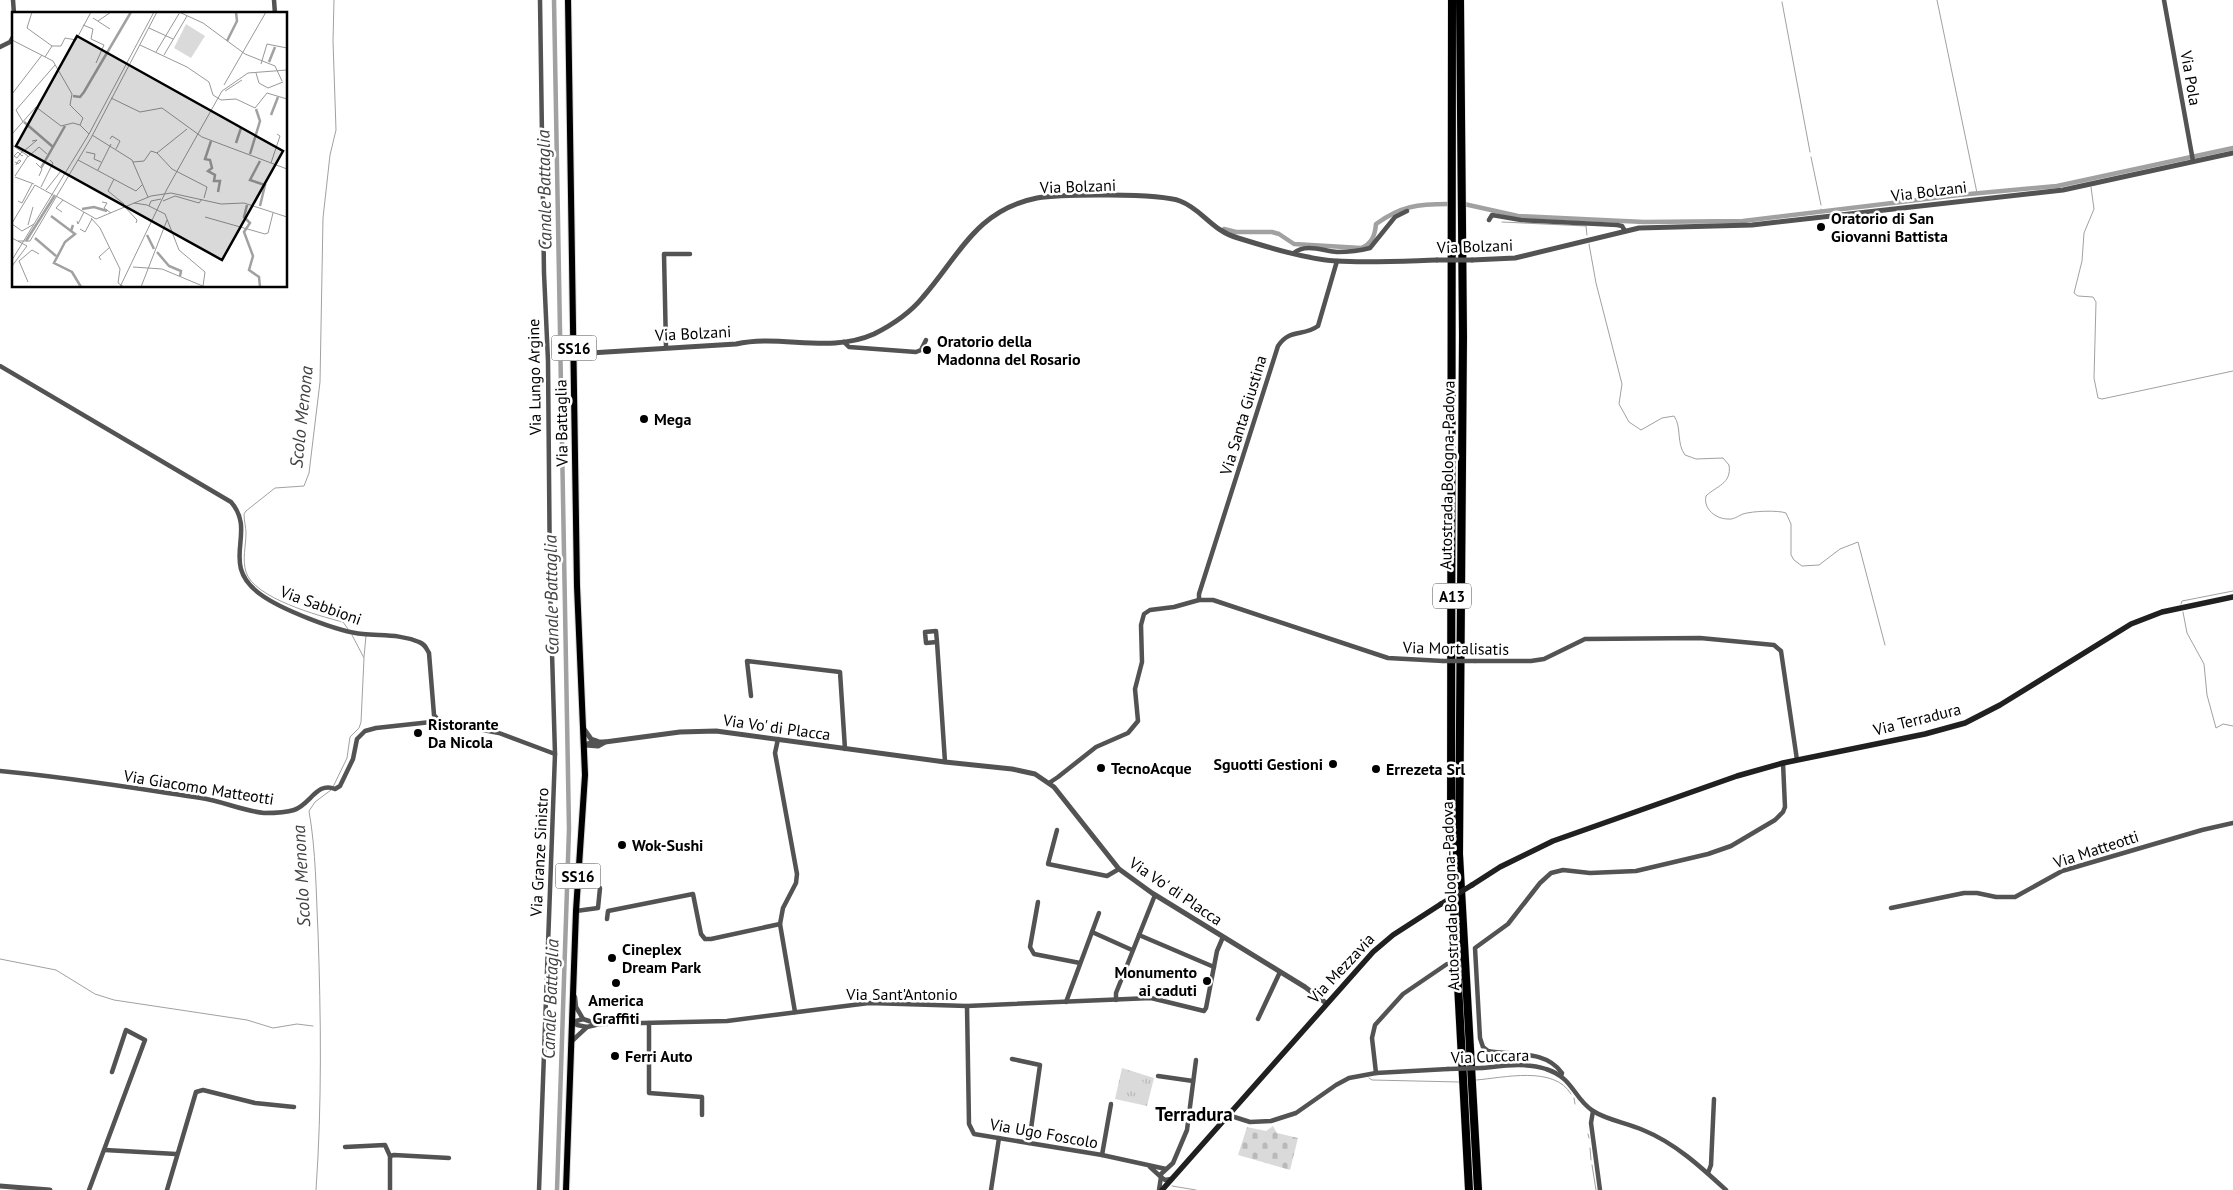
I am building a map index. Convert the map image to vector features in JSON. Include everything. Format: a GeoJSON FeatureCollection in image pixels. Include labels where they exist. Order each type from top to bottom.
{"type":"FeatureCollection","features":[{"type":"Feature","properties":{"kind":"highway","name":"Autostrada Bologna-Padova"},"geometry":{"type":"LineString","coordinates":[[1460,0],[1463,336],[1459,854],[1478,1190]]}},
{"type":"Feature","properties":{"kind":"highway","name":"Autostrada Bologna-Padova"},"geometry":{"type":"LineString","coordinates":[[1452,1],[1451,854],[1469,1190]]}},
{"type":"Feature","properties":{"kind":"main road","name":"Via Battaglia"},"geometry":{"type":"LineString","coordinates":[[568,0],[577,586],[583,727]]}},
{"type":"Feature","properties":{"kind":"main road","name":"Via Terradura"},"geometry":{"type":"LineString","coordinates":[[1590,828],[1737,776],[1783,763],[1925,734],[1965,723],[2000,705],[2131,624],[2162,612],[2233,597]]}},
{"type":"Feature","properties":{"kind":"main road","name":"SS16"},"geometry":{"type":"LineString","coordinates":[[566,1190],[576,910],[584,806],[583,727]]}},
{"type":"Feature","properties":{"kind":"main road","name":"Via Mezzavia"},"geometry":{"type":"LineString","coordinates":[[1164,1189],[1326,1003],[1382,943],[1441,904],[1529,852],[1590,828]]}},
{"type":"Feature","properties":{"kind":"street","name":"Via Lungo Argine"},"geometry":{"type":"LineString","coordinates":[[540,0],[543,265],[548,370],[550,585],[555,754]]}},
{"type":"Feature","properties":{"kind":"street","name":"Via Pola"},"geometry":{"type":"LineString","coordinates":[[2164,0],[2192,157]]}},
{"type":"Feature","properties":{"kind":"street"},"geometry":{"type":"LineString","coordinates":[[0,47],[10,42],[12,38]]}},
{"type":"Feature","properties":{"kind":"street","name":"Via Bolzani"},"geometry":{"type":"LineString","coordinates":[[574,354],[736,344],[752,341],[821,344],[844,342],[873,334],[898,320],[924,297],[972,234],[991,218],[1006,209],[1037,198],[1067,196],[1171,199],[1189,206],[1219,231],[1226,234],[1311,258],[1337,261],[1472,260],[1515,258],[1647,227],[1720,227],[1756,224],[2054,191],[2091,185],[2192,157],[2233,153]]}},
{"type":"Feature","properties":{"kind":"street","name":"Via Bolzani"},"geometry":{"type":"LineString","coordinates":[[1294,253],[1300,248],[1347,252],[1370,248],[1394,217],[1407,211]]}},
{"type":"Feature","properties":{"kind":"street","name":"Via Bolzani"},"geometry":{"type":"LineString","coordinates":[[1489,220],[1492,215],[1521,220],[1618,225],[1622,226],[1625,231]]}},
{"type":"Feature","properties":{"kind":"street"},"geometry":{"type":"LineString","coordinates":[[666,347],[664,254],[690,254]]}},
{"type":"Feature","properties":{"kind":"street","name":"Via Santa Giustina"},"geometry":{"type":"LineString","coordinates":[[1199,600],[1199,594],[1278,346],[1288,334],[1312,330],[1318,326],[1337,261]]}},
{"type":"Feature","properties":{"kind":"street","name":"Via Bolzani"},"geometry":{"type":"LineString","coordinates":[[844,342],[849,347],[916,352],[921,350],[926,340]]}},
{"type":"Feature","properties":{"kind":"street","name":"Via Sabbioni"},"geometry":{"type":"LineString","coordinates":[[0,366],[224,496],[238,509],[240,516],[240,571],[248,585],[262,596],[286,608],[353,633],[394,635],[413,640],[425,646],[428,653],[434,715],[436,719]]}},
{"type":"Feature","properties":{"kind":"street","name":"Via Mortalisatis"},"geometry":{"type":"LineString","coordinates":[[1049,783],[1096,747],[1128,733],[1136,726],[1138,721],[1134,689],[1142,662],[1141,625],[1146,611],[1174,607],[1199,600],[1223,602],[1388,658],[1443,661],[1537,660],[1557,653],[1585,639],[1700,638],[1774,645],[1781,651],[1797,760]]}},
{"type":"Feature","properties":{"kind":"street"},"geometry":{"type":"LineString","coordinates":[[937,642],[945,762]]}},
{"type":"Feature","properties":{"kind":"street"},"geometry":{"type":"LineString","coordinates":[[751,696],[747,661],[840,672],[845,749]]}},
{"type":"Feature","properties":{"kind":"street"},"geometry":{"type":"LineString","coordinates":[[436,719],[440,722],[499,734],[555,754]]}},
{"type":"Feature","properties":{"kind":"street","name":"Via Giacomo Matteotti"},"geometry":{"type":"LineString","coordinates":[[0,771],[69,778],[201,798],[264,813],[279,813],[300,807],[319,790],[329,786],[335,789],[340,786],[352,759],[358,739],[366,731],[376,728],[431,722],[436,719]]}},
{"type":"Feature","properties":{"kind":"street"},"geometry":{"type":"LineString","coordinates":[[583,727],[591,739],[598,743]]}},
{"type":"Feature","properties":{"kind":"street","name":"Via Vo' di Placca"},"geometry":{"type":"LineString","coordinates":[[584,759],[598,743],[698,730],[945,762],[1025,770],[1041,777],[1054,787],[1119,869],[1155,895],[1223,938],[1306,986],[1326,1003]]}},
{"type":"Feature","properties":{"kind":"street"},"geometry":{"type":"LineString","coordinates":[[778,739],[775,753],[797,874],[796,883],[783,908],[780,924],[795,1012]]}},
{"type":"Feature","properties":{"kind":"street"},"geometry":{"type":"LineString","coordinates":[[584,745],[598,743]]}},
{"type":"Feature","properties":{"kind":"street","name":"Via Granze Sinistro"},"geometry":{"type":"LineString","coordinates":[[539,1190],[555,754]]}},
{"type":"Feature","properties":{"kind":"street"},"geometry":{"type":"LineString","coordinates":[[1561,1076],[1562,1073],[1556,1065],[1547,1059],[1488,1051],[1483,1047],[1480,1038],[1475,948],[1508,924],[1540,883],[1556,871],[1610,873],[1648,868],[1724,849],[1775,820],[1785,807],[1783,763]]}},
{"type":"Feature","properties":{"kind":"street","name":"Via Mortalisatis"},"geometry":{"type":"LineString","coordinates":[[1054,787],[1058,777]]}},
{"type":"Feature","properties":{"kind":"street","name":"Via Matteotti"},"geometry":{"type":"LineString","coordinates":[[1891,908],[1970,892],[1996,897],[2015,897],[2062,871],[2202,830],[2233,823]]}},
{"type":"Feature","properties":{"kind":"street"},"geometry":{"type":"LineString","coordinates":[[1057,830],[1048,864],[1102,876],[1112,874],[1119,869]]}},
{"type":"Feature","properties":{"kind":"street"},"geometry":{"type":"LineString","coordinates":[[576,910],[598,908],[600,888]]}},
{"type":"Feature","properties":{"kind":"street"},"geometry":{"type":"LineString","coordinates":[[607,919],[608,911],[693,894],[701,934],[705,938],[711,939],[780,924]]}},
{"type":"Feature","properties":{"kind":"street"},"geometry":{"type":"LineString","coordinates":[[1116,1000],[1116,993],[1155,895]]}},
{"type":"Feature","properties":{"kind":"street"},"geometry":{"type":"LineString","coordinates":[[1038,902],[1030,947],[1034,954],[1080,963]]}},
{"type":"Feature","properties":{"kind":"street"},"geometry":{"type":"LineString","coordinates":[[1066,1002],[1099,913]]}},
{"type":"Feature","properties":{"kind":"street"},"geometry":{"type":"LineString","coordinates":[[1092,932],[1132,950]]}},
{"type":"Feature","properties":{"kind":"street"},"geometry":{"type":"LineString","coordinates":[[1139,935],[1214,967],[1217,952],[1223,938]]}},
{"type":"Feature","properties":{"kind":"street"},"geometry":{"type":"LineString","coordinates":[[1376,1073],[1372,1038],[1375,1025],[1403,994],[1447,964]]}},
{"type":"Feature","properties":{"kind":"street","name":"Via Sant'Antonio"},"geometry":{"type":"LineString","coordinates":[[587,1027],[600,1024],[727,1021],[869,1003],[967,1006],[1151,998],[1204,1012],[1214,967]]}},
{"type":"Feature","properties":{"kind":"street"},"geometry":{"type":"LineString","coordinates":[[1258,1018],[1280,972]]}},
{"type":"Feature","properties":{"kind":"street"},"geometry":{"type":"LineString","coordinates":[[573,1022],[583,1019],[576,1007],[574,994]]}},
{"type":"Feature","properties":{"kind":"street","name":"Via Ugo Foscolo"},"geometry":{"type":"LineString","coordinates":[[967,1006],[970,1129],[974,1134],[1102,1155],[1166,1169]]}},
{"type":"Feature","properties":{"kind":"street","name":"Via Sant'Antonio"},"geometry":{"type":"LineString","coordinates":[[583,1019],[600,1024]]}},
{"type":"Feature","properties":{"kind":"street"},"geometry":{"type":"LineString","coordinates":[[573,1022],[587,1027]]}},
{"type":"Feature","properties":{"kind":"street"},"geometry":{"type":"LineString","coordinates":[[648,1023],[649,1093],[702,1097],[702,1115]]}},
{"type":"Feature","properties":{"kind":"street"},"geometry":{"type":"LineString","coordinates":[[572,1042],[581,1030],[587,1027]]}},
{"type":"Feature","properties":{"kind":"street"},"geometry":{"type":"LineString","coordinates":[[89,1190],[145,1040],[126,1030],[112,1072]]}},
{"type":"Feature","properties":{"kind":"street"},"geometry":{"type":"LineString","coordinates":[[1012,1060],[1040,1065],[1028,1143]]}},
{"type":"Feature","properties":{"kind":"street"},"geometry":{"type":"LineString","coordinates":[[1164,1189],[1161,1174],[1173,1163],[1185,1136],[1196,1060]]}},
{"type":"Feature","properties":{"kind":"street","name":"Via Cuccara"},"geometry":{"type":"LineString","coordinates":[[1189,1117],[1226,1118],[1250,1122],[1271,1121],[1286,1117],[1303,1109],[1349,1078],[1376,1073],[1531,1065],[1561,1076],[1593,1111],[1644,1130],[1670,1144],[1708,1173],[1726,1190]]}},
{"type":"Feature","properties":{"kind":"street"},"geometry":{"type":"LineString","coordinates":[[1158,1076],[1193,1081]]}},
{"type":"Feature","properties":{"kind":"street"},"geometry":{"type":"LineString","coordinates":[[167,1190],[194,1096],[200,1090],[255,1103],[294,1107]]}},
{"type":"Feature","properties":{"kind":"street"},"geometry":{"type":"LineString","coordinates":[[1708,1173],[1711,1165],[1714,1099]]}},
{"type":"Feature","properties":{"kind":"street"},"geometry":{"type":"LineString","coordinates":[[1102,1155],[1111,1104]]}},
{"type":"Feature","properties":{"kind":"street"},"geometry":{"type":"LineString","coordinates":[[1593,1111],[1591,1123],[1600,1190]]}},
{"type":"Feature","properties":{"kind":"street"},"geometry":{"type":"LineString","coordinates":[[991,1190],[999,1138]]}},
{"type":"Feature","properties":{"kind":"street"},"geometry":{"type":"LineString","coordinates":[[345,1146],[385,1145],[390,1156],[390,1190]]}},
{"type":"Feature","properties":{"kind":"street"},"geometry":{"type":"LineString","coordinates":[[105,1150],[176,1154]]}},
{"type":"Feature","properties":{"kind":"street"},"geometry":{"type":"LineString","coordinates":[[390,1156],[394,1154],[450,1158]]}},
{"type":"Feature","properties":{"kind":"street"},"geometry":{"type":"LineString","coordinates":[[1149,1166],[1165,1180],[1172,1178]]}},
{"type":"Feature","properties":{"kind":"street"},"geometry":{"type":"LineString","coordinates":[[0,1186],[50,1190]]}},
{"type":"Feature","properties":{"kind":"green space"},"geometry":{"type":"Polygon","coordinates":[[[1122,1068],[1154,1078],[1147,1106],[1115,1099],[1122,1068]]]}},
{"type":"Feature","properties":{"kind":"green space"},"geometry":{"type":"Polygon","coordinates":[[[1122,1075],[1144,1082],[1140,1094],[1118,1087],[1122,1075]]]}},
{"type":"Feature","properties":{"kind":"green space"},"geometry":{"type":"Polygon","coordinates":[[[1273,1126],[1277,1133],[1298,1138],[1290,1170],[1238,1155],[1247,1127],[1266,1131],[1273,1126]]]}},
{"type":"Feature","properties":{"kind":"waterway","name":"Scolo Menona"},"geometry":{"type":"LineString","coordinates":[[334,0],[333,41],[336,130],[330,155],[323,218],[320,382],[309,473],[304,486],[275,488],[246,511],[244,514],[246,533],[244,562],[246,572],[251,581],[261,590],[288,604],[343,622],[348,629]]}},
{"type":"Feature","properties":{"kind":"waterway","name":"Canale Battaglia"},"geometry":{"type":"LineString","coordinates":[[554,0],[569,829],[557,1190]]}},
{"type":"Feature","properties":{"kind":"waterway"},"geometry":{"type":"LineString","coordinates":[[1937,0],[1977,193]]}},
{"type":"Feature","properties":{"kind":"waterway"},"geometry":{"type":"LineString","coordinates":[[1782,2],[1810,152]]}},
{"type":"Feature","properties":{"kind":"waterway"},"geometry":{"type":"LineString","coordinates":[[1464,204],[1518,216],[1644,222],[1743,221],[1959,195],[2057,186],[2233,148]]}},
{"type":"Feature","properties":{"kind":"waterway"},"geometry":{"type":"LineString","coordinates":[[1811,157],[1821,205]]}},
{"type":"Feature","properties":{"kind":"waterway"},"geometry":{"type":"LineString","coordinates":[[2091,187],[2094,209],[2084,233],[2082,261],[2074,293],[2078,296],[2093,297],[2096,302],[2094,378],[2098,398],[2102,399],[2233,371]]}},
{"type":"Feature","properties":{"kind":"waterway"},"geometry":{"type":"LineString","coordinates":[[1224,229],[1236,232],[1272,232],[1279,234],[1294,244],[1361,248],[1372,239],[1376,224],[1394,213],[1410,207],[1448,204]]}},
{"type":"Feature","properties":{"kind":"waterway"},"geometry":{"type":"LineString","coordinates":[[1502,222],[1586,226],[1587,235]]}},
{"type":"Feature","properties":{"kind":"waterway"},"geometry":{"type":"LineString","coordinates":[[1589,244],[1596,283],[1622,384],[1619,404],[1629,422],[1641,430],[1662,418],[1674,416],[1678,425],[1682,450],[1685,455],[1696,459],[1723,458],[1729,465],[1726,481],[1706,496],[1708,509],[1723,519],[1730,519],[1752,512],[1771,511],[1786,513],[1791,524],[1791,555],[1802,566],[1819,565],[1840,549],[1858,542],[1885,645]]}},
{"type":"Feature","properties":{"kind":"waterway"},"geometry":{"type":"LineString","coordinates":[[2181,604],[2182,601],[2233,591]]}},
{"type":"Feature","properties":{"kind":"waterway"},"geometry":{"type":"LineString","coordinates":[[2183,612],[2187,633],[2204,664],[2207,695],[2216,728],[2223,724],[2233,726]]}},
{"type":"Feature","properties":{"kind":"waterway","name":"Scolo Menona"},"geometry":{"type":"LineString","coordinates":[[333,787],[347,758],[350,737],[359,728],[361,722],[364,658],[352,635]]}},
{"type":"Feature","properties":{"kind":"waterway"},"geometry":{"type":"LineString","coordinates":[[364,657],[366,636]]}},
{"type":"Feature","properties":{"kind":"waterway","name":"Scolo Menona"},"geometry":{"type":"LineString","coordinates":[[316,1190],[320,1093],[320,996],[315,872],[309,811],[315,802],[331,790]]}},
{"type":"Feature","properties":{"kind":"waterway"},"geometry":{"type":"LineString","coordinates":[[0,959],[56,970],[95,994],[114,1000],[247,1020],[273,1028],[297,1024],[313,1026]]}},
{"type":"Feature","properties":{"kind":"waterway"},"geometry":{"type":"LineString","coordinates":[[1476,1080],[1527,1075],[1541,1076],[1553,1079],[1563,1085],[1571,1094]]}},
{"type":"Feature","properties":{"kind":"waterway"},"geometry":{"type":"LineString","coordinates":[[1369,1078],[1372,1080],[1459,1082]]}},
{"type":"Feature","properties":{"kind":"waterway"},"geometry":{"type":"LineString","coordinates":[[1574,1098],[1575,1104]]}},
{"type":"Feature","properties":{"kind":"waterway"},"geometry":{"type":"LineString","coordinates":[[1588,1134],[1589,1138]]}},
{"type":"Feature","properties":{"kind":"waterway"},"geometry":{"type":"LineString","coordinates":[[1590,1148],[1591,1160]]}},
{"type":"Feature","properties":{"kind":"waterway"},"geometry":{"type":"LineString","coordinates":[[1592,1165],[1596,1190]]}},
{"type":"Feature","properties":{"kind":"waterway"},"geometry":{"type":"LineString","coordinates":[[1172,1186],[1196,1190]]}},
{"type":"Feature","properties":{"kind":"place","name":"Oratorio di San Giovanni Battista"},"geometry":{"type":"Point","coordinates":[1821,227]}},
{"type":"Feature","properties":{"kind":"place","name":"Oratorio della Madonna del Rosario"},"geometry":{"type":"Point","coordinates":[927,350]}},
{"type":"Feature","properties":{"kind":"place","name":"Mega"},"geometry":{"type":"Point","coordinates":[644,419]}},
{"type":"Feature","properties":{"kind":"place","name":"Ristorante Da Nicola"},"geometry":{"type":"Point","coordinates":[418,733]}},
{"type":"Feature","properties":{"kind":"place","name":"Sguotti Gestioni"},"geometry":{"type":"Point","coordinates":[1333,764]}},
{"type":"Feature","properties":{"kind":"place","name":"TecnoAcque"},"geometry":{"type":"Point","coordinates":[1101,768]}},
{"type":"Feature","properties":{"kind":"place","name":"Errezeta Srl"},"geometry":{"type":"Point","coordinates":[1376,769]}},
{"type":"Feature","properties":{"kind":"place","name":"Wok-Sushi"},"geometry":{"type":"Point","coordinates":[622,845]}},
{"type":"Feature","properties":{"kind":"place","name":"Cineplex Dream Park"},"geometry":{"type":"Point","coordinates":[612,958]}},
{"type":"Feature","properties":{"kind":"place","name":"Monumento ai caduti"},"geometry":{"type":"Point","coordinates":[1207,981]}},
{"type":"Feature","properties":{"kind":"place","name":"America Graffiti"},"geometry":{"type":"Point","coordinates":[616,983]}},
{"type":"Feature","properties":{"kind":"place","name":"Ferri Auto"},"geometry":{"type":"Point","coordinates":[615,1056]}},
{"type":"Feature","properties":{"kind":"district","name":"Terradura"},"geometry":{"type":"Point","coordinates":[1194,1114]}}]}
